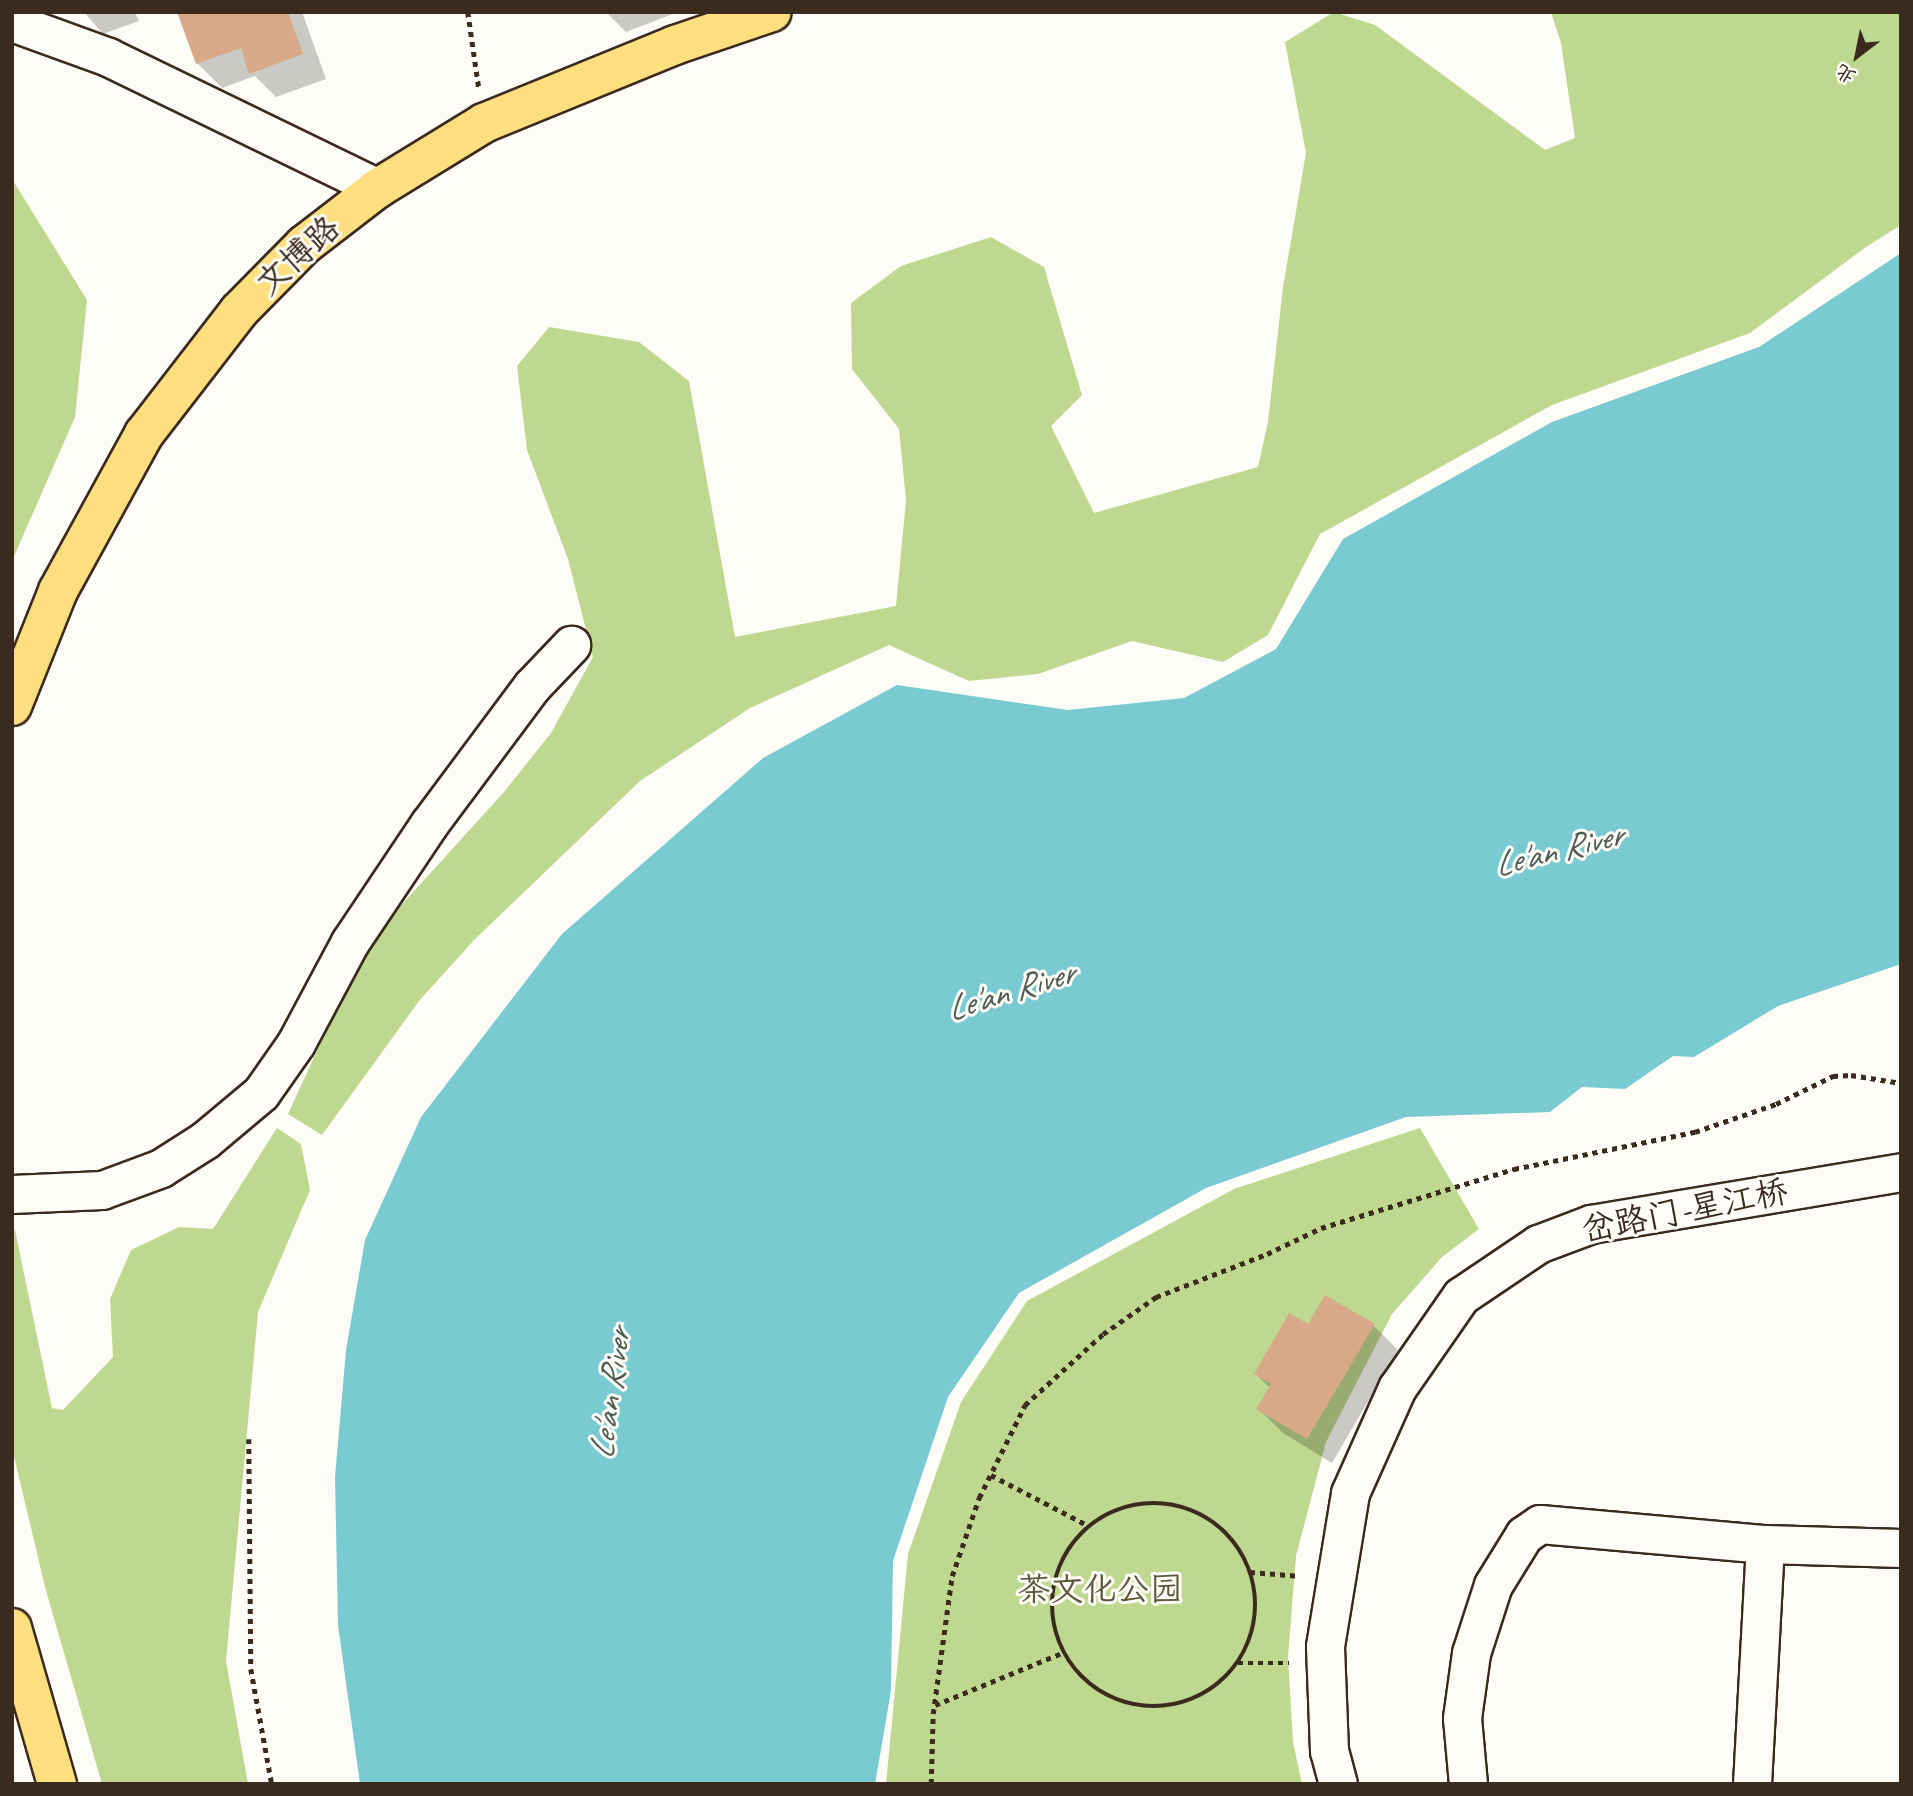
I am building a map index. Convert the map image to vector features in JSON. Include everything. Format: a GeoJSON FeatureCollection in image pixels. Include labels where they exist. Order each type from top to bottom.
{"type":"FeatureCollection","features":[{"type":"Feature","properties":{"kind":"main road","name":"文博路"},"geometry":{"type":"LineString","coordinates":[[12,706],[58,592],[144,434],[239,311],[304,245],[377,188],[484,123],[676,45],[772,12]]}},
{"type":"Feature","properties":{"kind":"main road"},"geometry":{"type":"LineString","coordinates":[[12,1628],[57,1784]]}},
{"type":"Feature","properties":{"kind":"street"},"geometry":{"type":"LineString","coordinates":[[12,22],[108,57],[377,188]]}},
{"type":"Feature","properties":{"kind":"street"},"geometry":{"type":"LineString","coordinates":[[12,1194],[102,1190],[161,1168],[205,1140],[261,1093],[296,1043],[350,942],[429,824],[532,686],[571,645]]}},
{"type":"Feature","properties":{"kind":"street","name":"岔路门-星江桥"},"geometry":{"type":"LineString","coordinates":[[1338,1784],[1329,1751],[1325,1646],[1350,1493],[1397,1388],[1461,1296],[1538,1244],[1591,1224],[1901,1172]]}},
{"type":"Feature","properties":{"kind":"street"},"geometry":{"type":"LineString","coordinates":[[1468,1784],[1462,1718],[1471,1653],[1493,1585],[1524,1535],[1539,1524],[1765,1544],[1901,1548]]}},
{"type":"Feature","properties":{"kind":"street"},"geometry":{"type":"LineString","coordinates":[[1752,1784],[1765,1544]]}},
{"type":"Feature","properties":{"kind":"path"},"geometry":{"type":"LineString","coordinates":[[467,12],[484,123]]}},
{"type":"Feature","properties":{"kind":"path"},"geometry":{"type":"LineString","coordinates":[[931,1784],[935,1705],[952,1576],[991,1475],[1026,1405],[1103,1334],[1156,1297],[1267,1254],[1321,1228],[1514,1169],[1707,1129],[1776,1104],[1833,1076],[1851,1075],[1901,1083]]}},
{"type":"Feature","properties":{"kind":"path"},"geometry":{"type":"LineString","coordinates":[[249,1439],[251,1669],[272,1784]]}},
{"type":"Feature","properties":{"kind":"path"},"geometry":{"type":"LineString","coordinates":[[991,1475],[1089,1526]]}},
{"type":"Feature","properties":{"kind":"path"},"geometry":{"type":"LineString","coordinates":[[1167,1503],[1199,1513],[1226,1532],[1245,1558],[1250,1572],[1255,1590],[1255,1622],[1245,1653],[1225,1679],[1198,1698],[1164,1707],[1129,1704],[1097,1690],[1071,1666],[1056,1635],[1051,1600],[1058,1566],[1076,1536],[1089,1526],[1104,1515],[1135,1504],[1167,1503]]}},
{"type":"Feature","properties":{"kind":"path"},"geometry":{"type":"LineString","coordinates":[[1250,1572],[1336,1579]]}},
{"type":"Feature","properties":{"kind":"path"},"geometry":{"type":"LineString","coordinates":[[935,1705],[1064,1652]]}},
{"type":"Feature","properties":{"kind":"path"},"geometry":{"type":"LineString","coordinates":[[1237,1663],[1325,1663]]}},
{"type":"Feature","properties":{"kind":"green space"},"geometry":{"type":"Polygon","coordinates":[[[1334,12],[1375,25],[1545,150],[1575,138],[1561,43],[1551,12],[1901,12],[1901,225],[1866,247],[1750,333],[1552,405],[1320,534],[1268,635],[1223,662],[1132,641],[1038,674],[969,681],[889,645],[750,708],[640,781],[475,939],[419,1001],[322,1135],[288,1114],[366,944],[504,792],[551,733],[593,657],[568,559],[527,450],[517,366],[549,327],[639,342],[689,381],[735,637],[896,606],[906,500],[899,429],[852,369],[851,303],[901,266],[991,237],[1044,267],[1082,395],[1051,426],[1094,513],[1258,467],[1268,422],[1283,287],[1306,153],[1285,42],[1334,12]]]}},
{"type":"Feature","properties":{"kind":"green space"},"geometry":{"type":"Polygon","coordinates":[[[12,179],[87,300],[75,417],[12,561],[12,179]]]}},
{"type":"Feature","properties":{"kind":"green space"},"geometry":{"type":"Polygon","coordinates":[[[277,1128],[301,1144],[310,1190],[258,1312],[226,1661],[248,1784],[102,1784],[45,1587],[12,1448],[12,1230],[15,1230],[52,1408],[63,1410],[113,1357],[110,1299],[131,1250],[179,1227],[213,1229],[277,1128]]]}},
{"type":"Feature","properties":{"kind":"green space","name":"茶文化公园"},"geometry":{"type":"Polygon","coordinates":[[[1420,1128],[1479,1229],[1442,1257],[1392,1314],[1326,1442],[1296,1556],[1288,1657],[1293,1742],[1302,1784],[886,1784],[908,1554],[961,1402],[1027,1301],[1234,1189],[1420,1128]]]}},
{"type":"Feature","properties":{"kind":"water","name":"Le'an River"},"geometry":{"type":"Polygon","coordinates":[[[1901,253],[1901,964],[1778,1006],[1694,1057],[1673,1056],[1625,1089],[1582,1087],[1550,1112],[1406,1117],[1206,1188],[1019,1293],[948,1397],[893,1561],[891,1691],[875,1784],[360,1784],[338,1625],[335,1477],[346,1350],[365,1240],[421,1117],[562,934],[763,758],[897,685],[1068,710],[1184,698],[1276,649],[1343,539],[1552,422],[1759,347],[1901,253]]]}},
{"type":"Feature","properties":{"kind":"building"},"geometry":{"type":"Polygon","coordinates":[[[177,12],[288,12],[303,54],[249,74],[241,48],[196,64],[177,12]]]}},
{"type":"Feature","properties":{"kind":"building"},"geometry":{"type":"Polygon","coordinates":[[[1325,1295],[1375,1324],[1307,1439],[1256,1409],[1271,1384],[1254,1374],[1289,1313],[1308,1324],[1325,1295]]]}}]}
